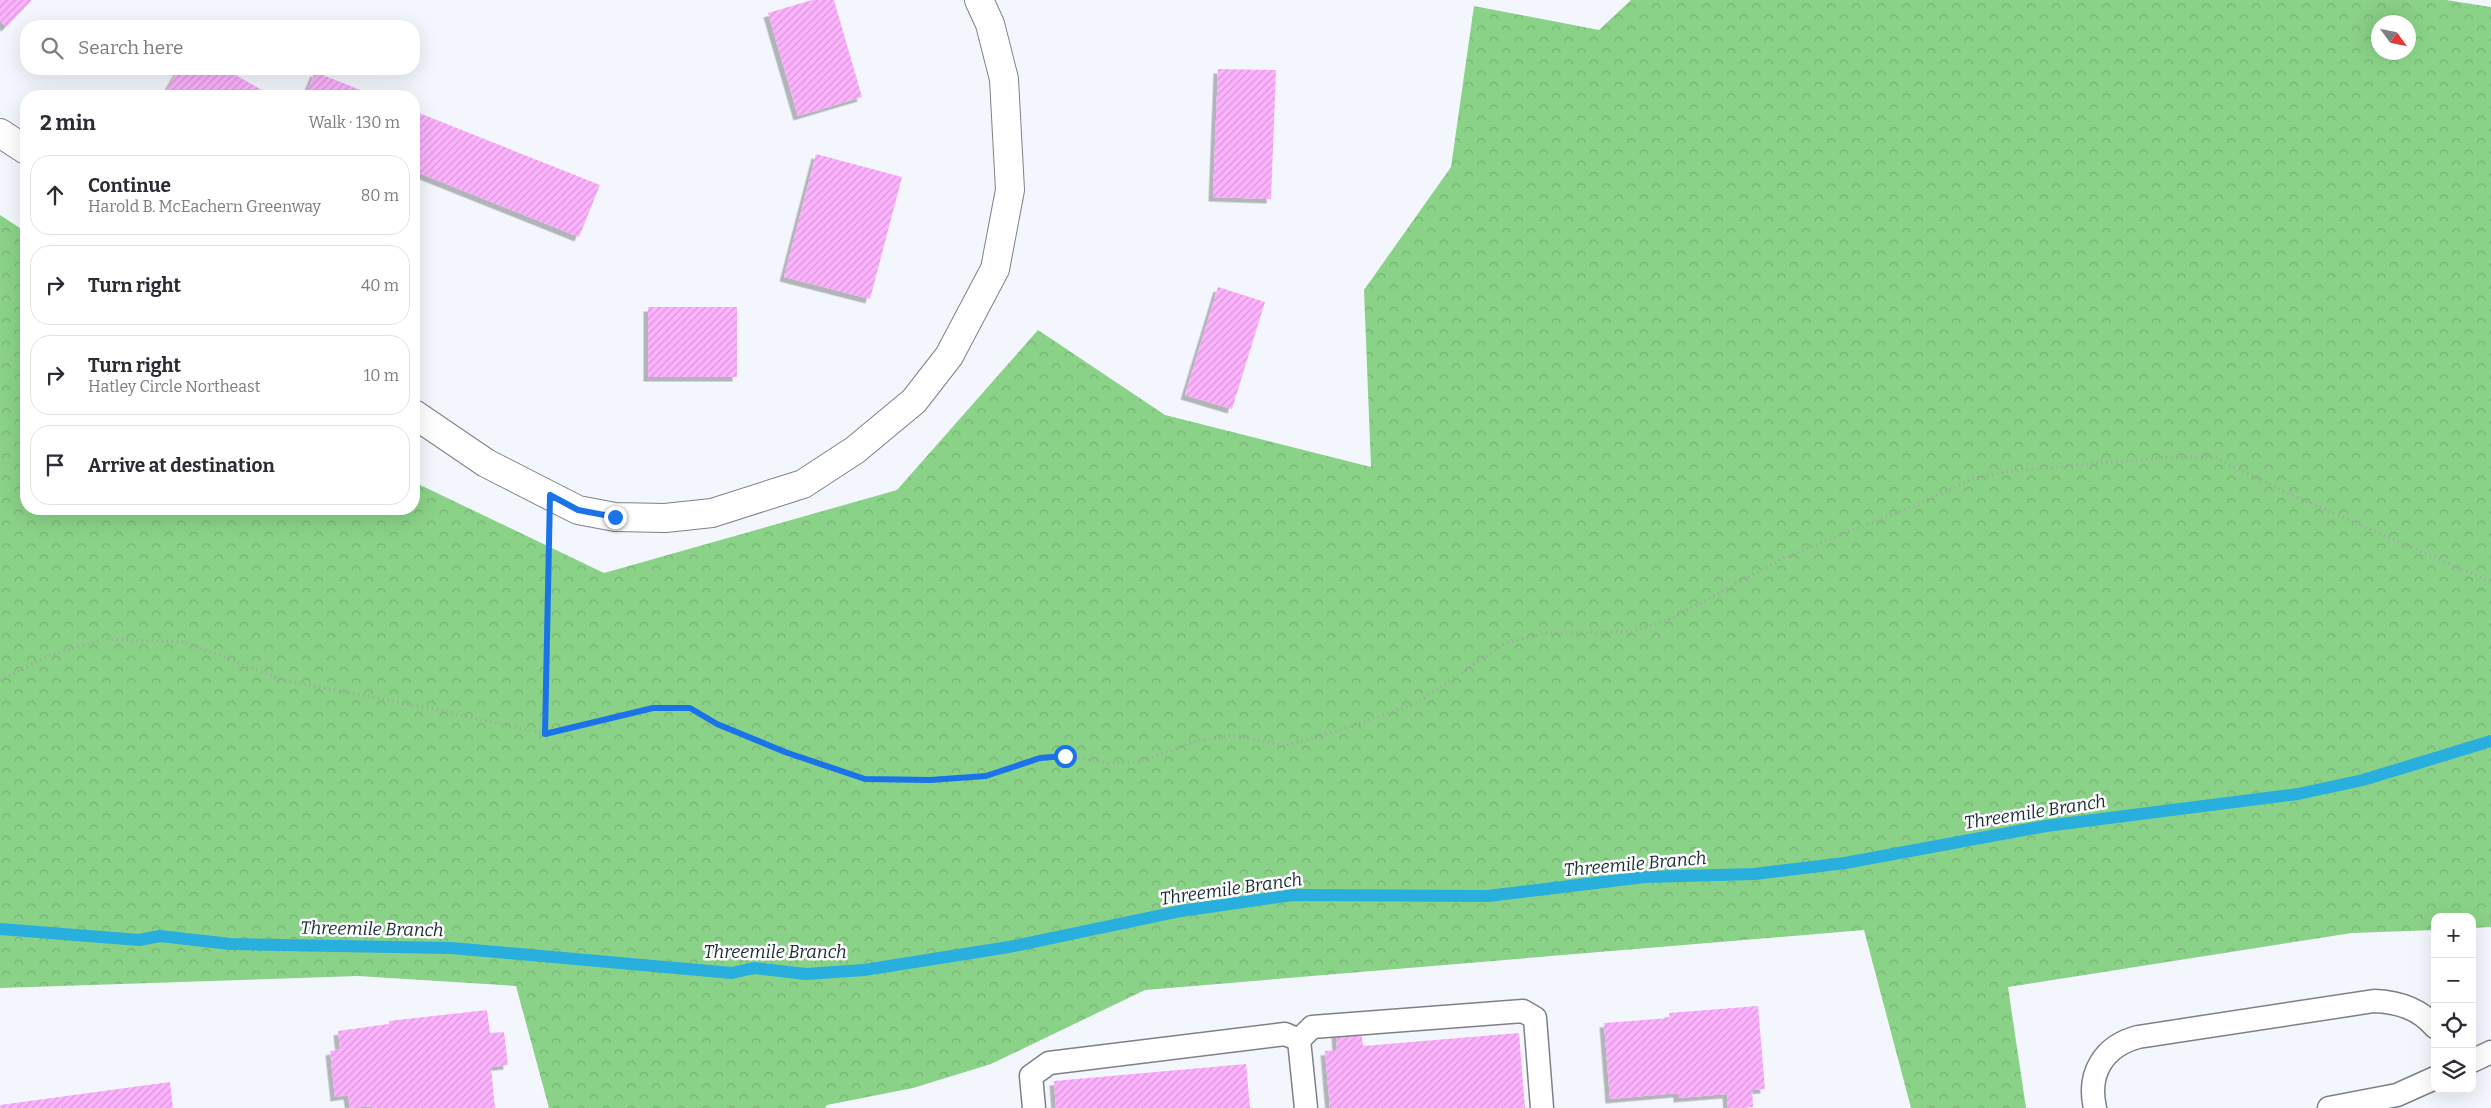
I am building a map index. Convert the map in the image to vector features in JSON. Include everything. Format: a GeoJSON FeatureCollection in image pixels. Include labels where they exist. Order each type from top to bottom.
{"type":"FeatureCollection","features":[{"type":"Feature","properties":{"kind":"street"},"geometry":{"type":"LineString","coordinates":[[420,418],[486,463],[578,510],[615,517],[664,518],[712,513],[803,484],[855,450],[914,401],[949,356],[994,269],[1010,190],[1004,79],[990,24],[979,0]]}},
{"type":"Feature","properties":{"kind":"street"},"geometry":{"type":"LineString","coordinates":[[0,133],[20,146]]}},
{"type":"Feature","properties":{"kind":"lane"},"geometry":{"type":"LineString","coordinates":[[2095,1108],[2095,1084],[2099,1067],[2107,1052],[2120,1042],[2138,1037],[2374,1001],[2394,1002],[2417,1010],[2431,1023]]}},
{"type":"Feature","properties":{"kind":"lane"},"geometry":{"type":"LineString","coordinates":[[1298,1040],[1312,1027],[1523,1010],[1535,1018],[1542,1108]]}},
{"type":"Feature","properties":{"kind":"lane"},"geometry":{"type":"LineString","coordinates":[[1034,1108],[1031,1076],[1049,1063],[1285,1034],[1298,1040]]}},
{"type":"Feature","properties":{"kind":"lane"},"geometry":{"type":"LineString","coordinates":[[1298,1040],[1306,1108]]}},
{"type":"Feature","properties":{"kind":"lane"},"geometry":{"type":"LineString","coordinates":[[2476,1059],[2491,1052]]}},
{"type":"Feature","properties":{"kind":"lane"},"geometry":{"type":"LineString","coordinates":[[2329,1108],[2397,1095],[2431,1080]]}},
{"type":"Feature","properties":{"kind":"path"},"geometry":{"type":"LineString","coordinates":[[0,680],[51,655],[105,640],[185,642],[283,680],[429,708],[545,734],[653,708],[690,708],[717,724],[785,752],[865,779],[930,780],[986,776],[1040,758],[1065,756],[1108,763],[1138,762],[1199,740],[1236,735],[1284,746],[1337,731],[1416,703],[1506,644],[1546,633],[1631,632],[1672,619],[1783,558],[1919,504],[1976,478],[2011,471],[2169,457],[2214,457],[2288,494],[2491,582]]}},
{"type":"Feature","properties":{"kind":"path"},"geometry":{"type":"LineString","coordinates":[[545,734],[550,495]]}},
{"type":"Feature","properties":{"kind":"green space"},"geometry":{"type":"Polygon","coordinates":[[[1631,0],[2446,0],[2491,7],[2491,927],[2476,928],[2476,913],[2431,913],[2431,930],[2352,933],[2008,987],[2026,1108],[1911,1108],[1864,930],[1145,990],[991,1064],[913,1088],[827,1105],[825,1108],[549,1108],[516,986],[358,976],[0,988],[0,215],[20,228],[20,515],[420,515],[420,485],[604,573],[897,490],[1038,330],[1165,415],[1371,467],[1364,290],[1451,167],[1474,6],[1599,30],[1631,0]]]}},
{"type":"Feature","properties":{"kind":"building"},"geometry":{"type":"Polygon","coordinates":[[[0,0],[32,0],[6,27],[0,21],[0,0]]]}},
{"type":"Feature","properties":{"kind":"building"},"geometry":{"type":"Polygon","coordinates":[[[812,0],[834,0],[862,97],[798,116],[768,13],[812,0]]]}},
{"type":"Feature","properties":{"kind":"building"},"geometry":{"type":"Polygon","coordinates":[[[1218,69],[1276,70],[1271,199],[1213,197],[1218,69]]]}},
{"type":"Feature","properties":{"kind":"building"},"geometry":{"type":"Polygon","coordinates":[[[175,75],[236,75],[262,90],[167,90],[175,75]]]}},
{"type":"Feature","properties":{"kind":"building"},"geometry":{"type":"Polygon","coordinates":[[[314,75],[323,75],[361,90],[308,90],[314,75]]]}},
{"type":"Feature","properties":{"kind":"building"},"geometry":{"type":"Polygon","coordinates":[[[420,113],[600,185],[579,237],[420,173],[420,113]]]}},
{"type":"Feature","properties":{"kind":"building"},"geometry":{"type":"Polygon","coordinates":[[[816,154],[902,177],[870,299],[784,277],[816,154]]]}},
{"type":"Feature","properties":{"kind":"building"},"geometry":{"type":"Polygon","coordinates":[[[1218,287],[1265,302],[1232,409],[1185,395],[1218,287]]]}},
{"type":"Feature","properties":{"kind":"building"},"geometry":{"type":"Polygon","coordinates":[[[648,307],[737,307],[737,377],[648,377],[648,307]]]}},
{"type":"Feature","properties":{"kind":"building"},"geometry":{"type":"Polygon","coordinates":[[[1758,1006],[1765,1089],[1752,1090],[1753,1107],[1728,1108],[1727,1094],[1678,1098],[1678,1093],[1610,1099],[1604,1023],[1670,1018],[1669,1013],[1758,1006]]]}},
{"type":"Feature","properties":{"kind":"building"},"geometry":{"type":"Polygon","coordinates":[[[487,1010],[490,1033],[504,1032],[508,1065],[491,1067],[495,1108],[373,1108],[372,1106],[350,1108],[348,1095],[335,1097],[330,1051],[340,1049],[338,1031],[389,1024],[389,1021],[487,1010]]]}},
{"type":"Feature","properties":{"kind":"building"},"geometry":{"type":"Polygon","coordinates":[[[1361,1031],[1363,1046],[1519,1033],[1525,1108],[1330,1108],[1325,1051],[1337,1050],[1336,1033],[1361,1031]]]}},
{"type":"Feature","properties":{"kind":"building"},"geometry":{"type":"Polygon","coordinates":[[[1246,1064],[1250,1108],[1056,1108],[1054,1081],[1246,1064]]]}},
{"type":"Feature","properties":{"kind":"building"},"geometry":{"type":"Polygon","coordinates":[[[170,1082],[173,1108],[0,1108],[0,1105],[170,1082]]]}},
{"type":"Feature","properties":{"kind":"waterway","name":"Threemile Branch"},"geometry":{"type":"LineString","coordinates":[[0,929],[139,940],[160,936],[230,944],[451,948],[732,973],[754,968],[806,974],[864,970],[1009,947],[1181,911],[1293,895],[1488,896],[1645,877],[1754,874],[1845,863],[2046,826],[2298,794],[2363,780],[2491,741]]}},
{"type":"Feature","properties":{"kind":"route"},"geometry":{"type":"LineString","coordinates":[[615,517],[578,510],[550,495],[545,734],[653,708],[690,708],[717,724],[785,752],[865,779],[930,780],[986,776],[1040,758],[1065,756]]}}]}
